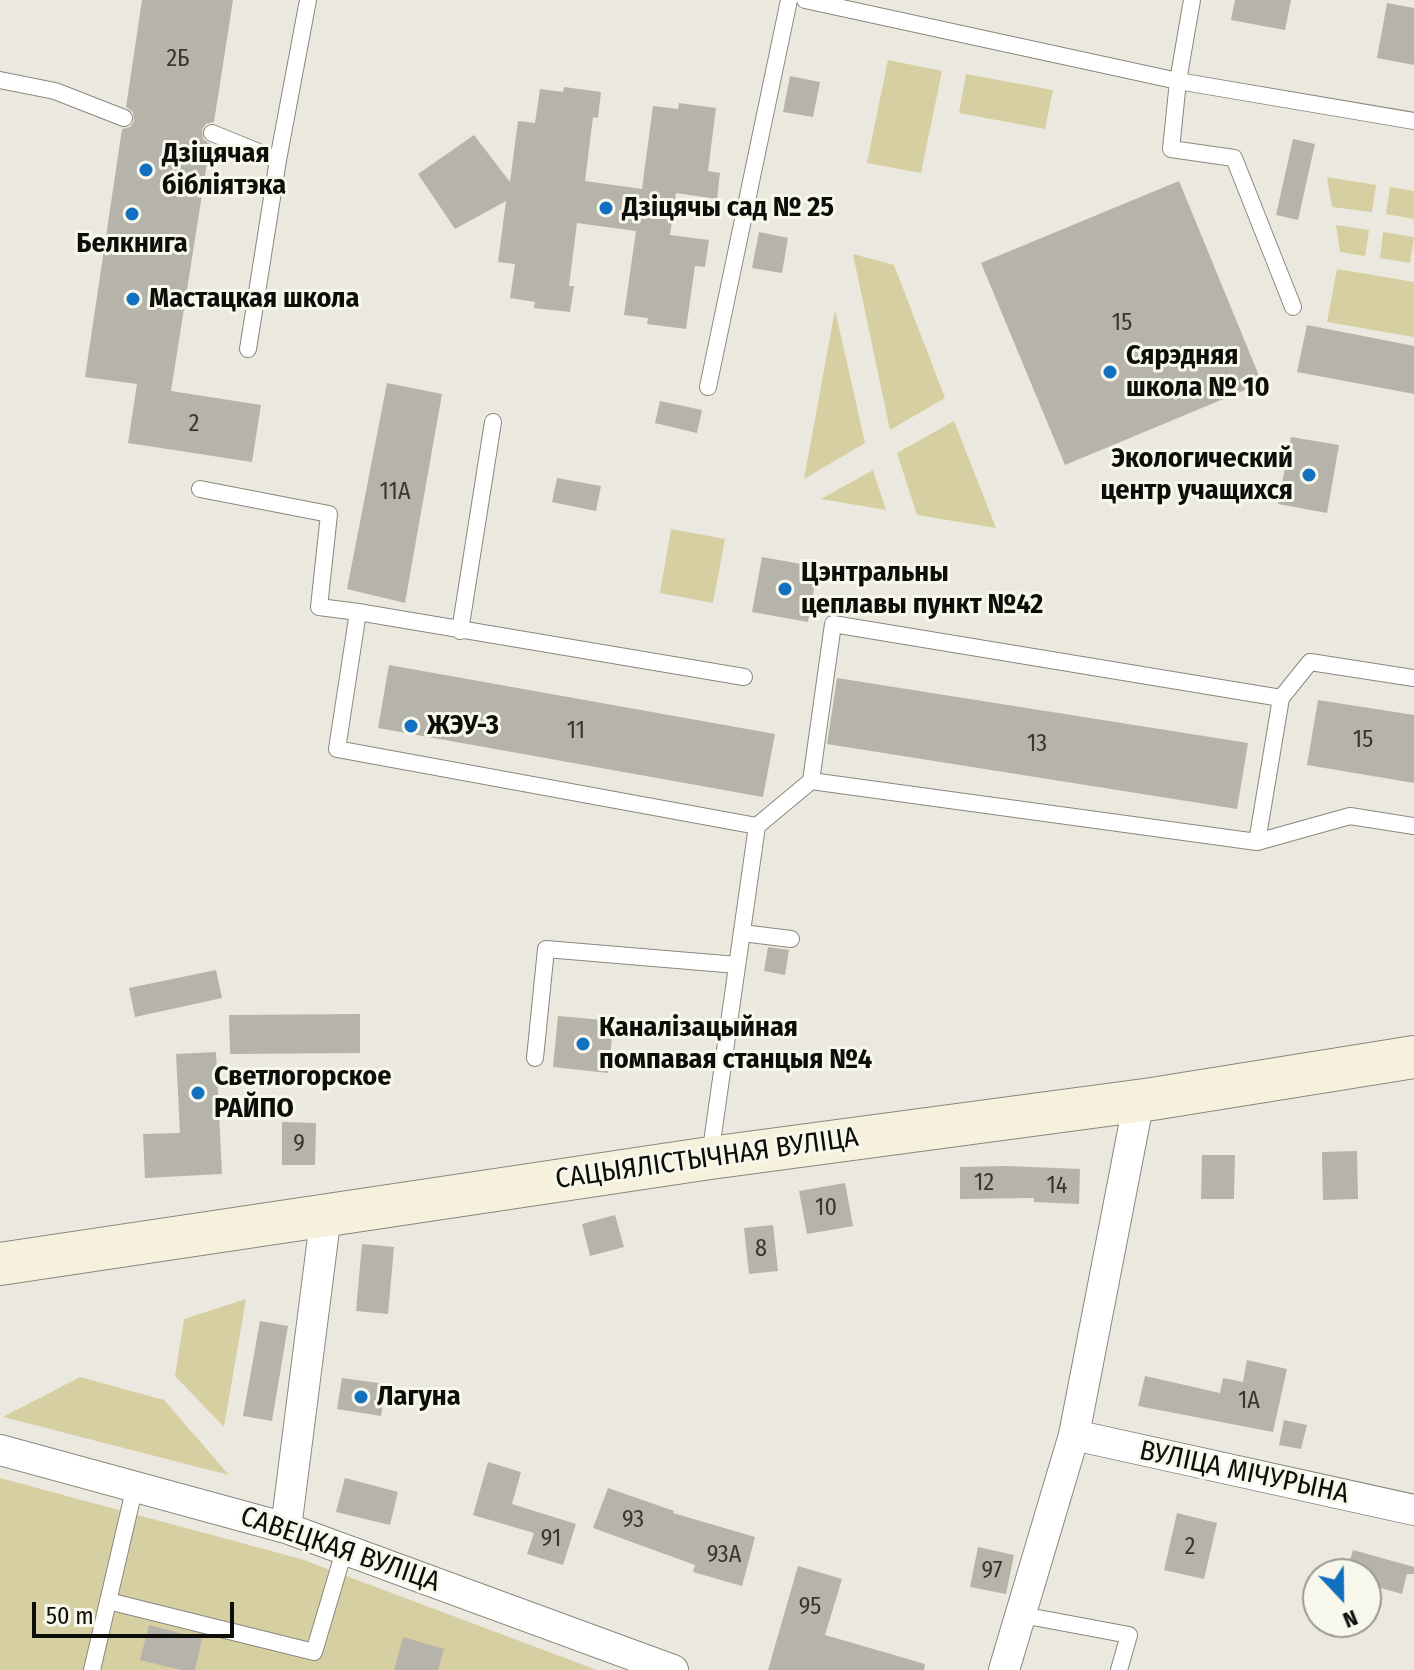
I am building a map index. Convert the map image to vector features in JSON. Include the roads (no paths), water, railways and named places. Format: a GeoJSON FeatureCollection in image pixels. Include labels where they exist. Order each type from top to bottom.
{"type":"FeatureCollection","features":[{"type":"Feature","properties":{"kind":"main road","name":"САЦЫЯЛІСТЫЧНАЯ ВУЛІЦА"},"geometry":{"type":"LineString","coordinates":[[0,1264],[710,1158],[1139,1100],[1414,1057]]}},
{"type":"Feature","properties":{"kind":"street"},"geometry":{"type":"LineString","coordinates":[[1004,1670],[1074,1435],[1139,1100]]}},
{"type":"Feature","properties":{"kind":"street"},"geometry":{"type":"LineString","coordinates":[[286,1528],[326,1214]]}},
{"type":"Feature","properties":{"kind":"street","name":"ВУЛІЦА МІЧУРЫНА"},"geometry":{"type":"LineString","coordinates":[[1074,1435],[1414,1510]]}},
{"type":"Feature","properties":{"kind":"street","name":"САВЕЦКАЯ ВУЛІЦА"},"geometry":{"type":"LineString","coordinates":[[0,1450],[286,1528],[345,1548],[614,1660],[673,1670]]}},
{"type":"Feature","properties":{"kind":"lane"},"geometry":{"type":"LineString","coordinates":[[248,349],[278,160],[308,0]]}},
{"type":"Feature","properties":{"kind":"lane"},"geometry":{"type":"LineString","coordinates":[[708,387],[789,0]]}},
{"type":"Feature","properties":{"kind":"lane"},"geometry":{"type":"LineString","coordinates":[[805,0],[1178,81],[1414,121]]}},
{"type":"Feature","properties":{"kind":"lane"},"geometry":{"type":"LineString","coordinates":[[1192,0],[1178,81],[1171,149],[1234,158],[1293,307]]}},
{"type":"Feature","properties":{"kind":"lane"},"geometry":{"type":"LineString","coordinates":[[0,80],[55,91],[124,118]]}},
{"type":"Feature","properties":{"kind":"lane"},"geometry":{"type":"LineString","coordinates":[[212,133],[278,160]]}},
{"type":"Feature","properties":{"kind":"lane"},"geometry":{"type":"LineString","coordinates":[[460,631],[493,422]]}},
{"type":"Feature","properties":{"kind":"lane"},"geometry":{"type":"LineString","coordinates":[[200,489],[329,514],[319,607],[744,677]]}},
{"type":"Feature","properties":{"kind":"lane"},"geometry":{"type":"LineString","coordinates":[[358,612],[337,749],[757,826]]}},
{"type":"Feature","properties":{"kind":"lane"},"geometry":{"type":"LineString","coordinates":[[710,1158],[757,826],[811,781],[833,624],[1281,698]]}},
{"type":"Feature","properties":{"kind":"lane"},"geometry":{"type":"LineString","coordinates":[[1257,842],[1281,698],[1310,662],[1414,678]]}},
{"type":"Feature","properties":{"kind":"lane"},"geometry":{"type":"LineString","coordinates":[[811,781],[1257,842],[1350,816],[1414,826]]}},
{"type":"Feature","properties":{"kind":"lane"},"geometry":{"type":"LineString","coordinates":[[742,933],[791,939]]}},
{"type":"Feature","properties":{"kind":"lane"},"geometry":{"type":"LineString","coordinates":[[535,1058],[546,949],[737,965]]}},
{"type":"Feature","properties":{"kind":"lane"},"geometry":{"type":"LineString","coordinates":[[92,1670],[135,1486]]}},
{"type":"Feature","properties":{"kind":"lane"},"geometry":{"type":"LineString","coordinates":[[108,1601],[314,1652],[345,1548]]}},
{"type":"Feature","properties":{"kind":"lane"},"geometry":{"type":"LineString","coordinates":[[1022,1615],[1129,1635],[1119,1670]]}},
{"type":"Feature","properties":{"kind":"place","name":"Дзіцячая бібліятэка"},"geometry":{"type":"Point","coordinates":[146,170]}},
{"type":"Feature","properties":{"kind":"place","name":"Дзіцячы сад № 25"},"geometry":{"type":"Point","coordinates":[606,208]}},
{"type":"Feature","properties":{"kind":"place","name":"Белкнига"},"geometry":{"type":"Point","coordinates":[132,214]}},
{"type":"Feature","properties":{"kind":"place","name":"Мастацкая школа"},"geometry":{"type":"Point","coordinates":[133,299]}},
{"type":"Feature","properties":{"kind":"place","name":"Сярэдняя школа № 10"},"geometry":{"type":"Point","coordinates":[1110,372]}},
{"type":"Feature","properties":{"kind":"place","name":"Экологический центр учащихся"},"geometry":{"type":"Point","coordinates":[1309,475]}},
{"type":"Feature","properties":{"kind":"place","name":"Цэнтральны цеплавы пункт №42"},"geometry":{"type":"Point","coordinates":[785,589]}},
{"type":"Feature","properties":{"kind":"place","name":"ЖЭУ-3"},"geometry":{"type":"Point","coordinates":[411,726]}},
{"type":"Feature","properties":{"kind":"place","name":"Каналізацыйная помпавая станцыя №4"},"geometry":{"type":"Point","coordinates":[583,1044]}},
{"type":"Feature","properties":{"kind":"place","name":"Светлогорское РАЙПО"},"geometry":{"type":"Point","coordinates":[198,1093]}},
{"type":"Feature","properties":{"kind":"place","name":"Лагуна"},"geometry":{"type":"Point","coordinates":[361,1397]}}]}
